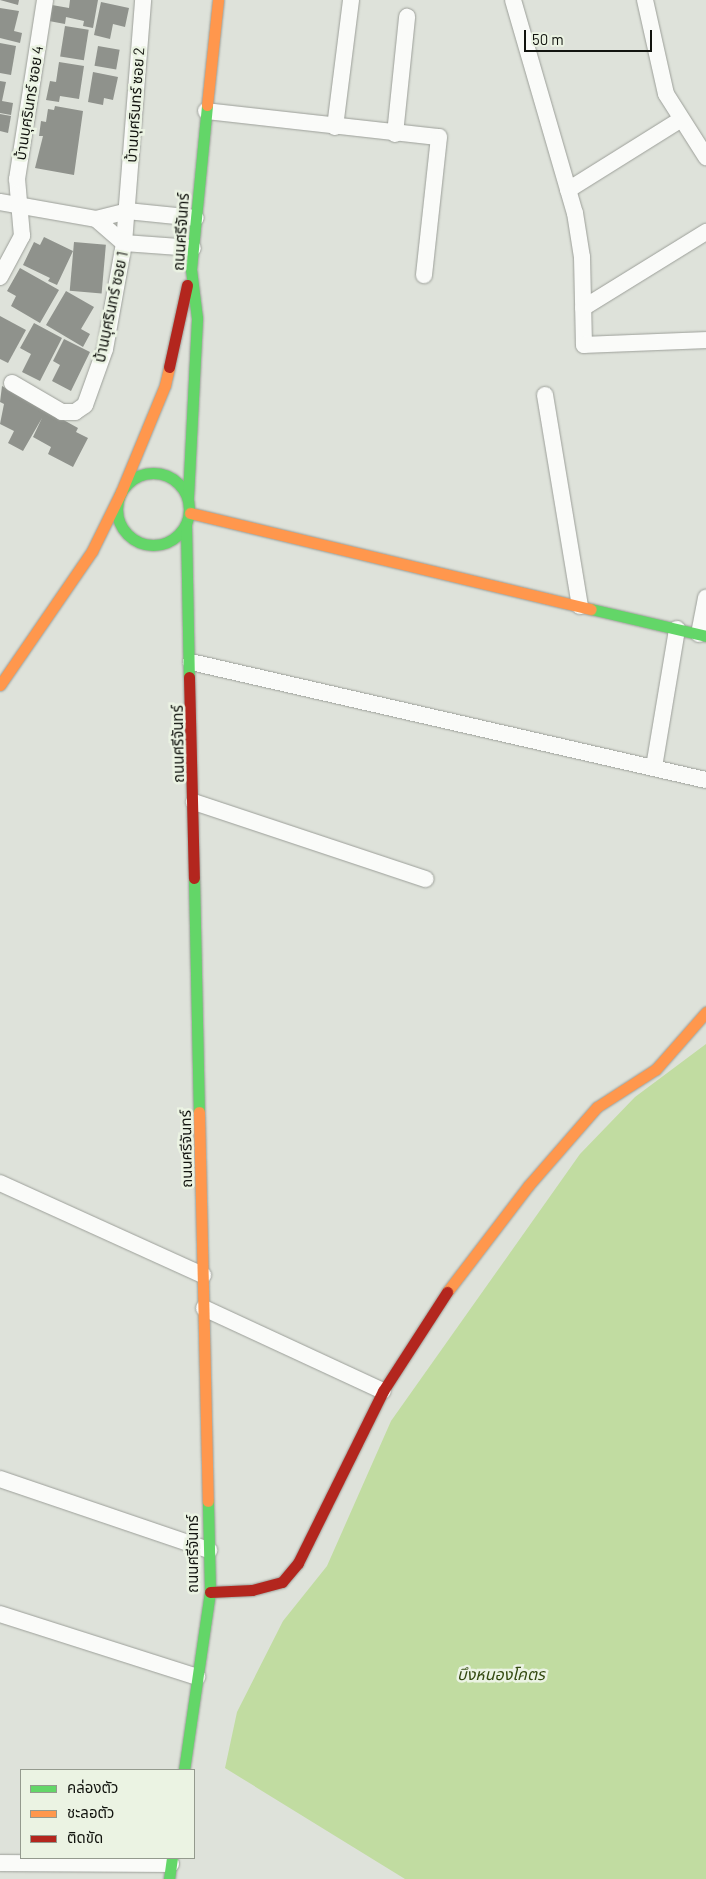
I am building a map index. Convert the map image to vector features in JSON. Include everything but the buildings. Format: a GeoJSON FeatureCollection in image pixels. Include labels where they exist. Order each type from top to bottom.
{"type":"FeatureCollection","features":[{"type":"Feature","properties":{"kind":"main road","name":"ถนนศรีจันทร์"},"geometry":{"type":"LineString","coordinates":[[188,497],[198,318],[191,269],[218,0]]}},
{"type":"Feature","properties":{"kind":"main road"},"geometry":{"type":"LineString","coordinates":[[134,540],[119,518],[117,502],[165,385],[191,269]]}},
{"type":"Feature","properties":{"kind":"main road"},"geometry":{"type":"LineString","coordinates":[[0,684],[92,551],[121,492],[138,475],[162,473],[173,478],[188,497],[190,513],[186,526],[180,534],[162,545],[152,546],[134,540],[115,541],[92,551]]}},
{"type":"Feature","properties":{"kind":"main road"},"geometry":{"type":"LineString","coordinates":[[190,513],[702,635]]}},
{"type":"Feature","properties":{"kind":"main road","name":"ถนนศรีจันทร์"},"geometry":{"type":"LineString","coordinates":[[184,1769],[210,1592],[191,662],[186,526]]}},
{"type":"Feature","properties":{"kind":"main road"},"geometry":{"type":"LineString","coordinates":[[162,545],[178,557],[188,580]]}},
{"type":"Feature","properties":{"kind":"main road"},"geometry":{"type":"LineString","coordinates":[[210,1592],[252,1590],[282,1582],[298,1563],[383,1391],[442,1300],[528,1186],[597,1107],[656,1069],[706,1012]]}},
{"type":"Feature","properties":{"kind":"street","name":"บ้านบุศรินทร์ ซอย 4"},"geometry":{"type":"LineString","coordinates":[[0,277],[22,236],[17,179],[45,0]]}},
{"type":"Feature","properties":{"kind":"street","name":"บ้านบุศรินทร์ ซอย 2"},"geometry":{"type":"LineString","coordinates":[[124,243],[143,0]]}},
{"type":"Feature","properties":{"kind":"street"},"geometry":{"type":"LineString","coordinates":[[335,127],[351,0]]}},
{"type":"Feature","properties":{"kind":"street"},"geometry":{"type":"LineString","coordinates":[[513,0],[580,237],[584,345],[706,340]]}},
{"type":"Feature","properties":{"kind":"street"},"geometry":{"type":"LineString","coordinates":[[645,0],[666,94],[680,120],[706,157]]}},
{"type":"Feature","properties":{"kind":"street"},"geometry":{"type":"LineString","coordinates":[[395,134],[407,17]]}},
{"type":"Feature","properties":{"kind":"street"},"geometry":{"type":"LineString","coordinates":[[206,111],[395,134],[439,137],[424,275]]}},
{"type":"Feature","properties":{"kind":"street"},"geometry":{"type":"LineString","coordinates":[[568,190],[680,120]]}},
{"type":"Feature","properties":{"kind":"street"},"geometry":{"type":"LineString","coordinates":[[0,202],[96,219],[128,211],[196,218]]}},
{"type":"Feature","properties":{"kind":"street"},"geometry":{"type":"LineString","coordinates":[[96,219],[124,243],[193,248]]}},
{"type":"Feature","properties":{"kind":"street"},"geometry":{"type":"LineString","coordinates":[[583,308],[706,232]]}},
{"type":"Feature","properties":{"kind":"street","name":"บ้านบุศรินทร์ ซอย 1"},"geometry":{"type":"LineString","coordinates":[[12,383],[62,412],[75,412],[84,405],[105,348],[124,243]]}},
{"type":"Feature","properties":{"kind":"street"},"geometry":{"type":"LineString","coordinates":[[545,395],[580,606]]}},
{"type":"Feature","properties":{"kind":"street"},"geometry":{"type":"LineString","coordinates":[[702,635],[706,598]]}},
{"type":"Feature","properties":{"kind":"street"},"geometry":{"type":"LineString","coordinates":[[654,767],[677,629]]}},
{"type":"Feature","properties":{"kind":"street"},"geometry":{"type":"LineString","coordinates":[[191,662],[706,780]]}},
{"type":"Feature","properties":{"kind":"street"},"geometry":{"type":"LineString","coordinates":[[194,802],[426,879]]}},
{"type":"Feature","properties":{"kind":"street"},"geometry":{"type":"LineString","coordinates":[[0,1183],[204,1275]]}},
{"type":"Feature","properties":{"kind":"street"},"geometry":{"type":"LineString","coordinates":[[204,1308],[383,1391]]}},
{"type":"Feature","properties":{"kind":"street"},"geometry":{"type":"LineString","coordinates":[[0,1479],[209,1550]]}},
{"type":"Feature","properties":{"kind":"street"},"geometry":{"type":"LineString","coordinates":[[0,1614],[197,1677]]}},
{"type":"Feature","properties":{"kind":"street"},"geometry":{"type":"LineString","coordinates":[[0,1864],[170,1867]]}},
{"type":"Feature","properties":{"kind":"water","name":"บึงหนองโคตร"},"geometry":{"type":"Polygon","coordinates":[[[706,1044],[706,1879],[405,1879],[225,1768],[237,1712],[283,1621],[327,1566],[391,1421],[580,1154],[635,1097],[706,1044]]]}},
{"type":"Feature","properties":{"kind":"traffic: fast"},"geometry":{"type":"LineString","coordinates":[[188,497],[197,318],[191,269],[207,105]]}},
{"type":"Feature","properties":{"kind":"traffic: fast"},"geometry":{"type":"LineString","coordinates":[[160,473],[179,483],[187,495],[189,509],[187,523],[179,535],[167,543],[146,545],[127,535],[119,523],[117,502],[127,483],[139,475],[160,473]]}},
{"type":"Feature","properties":{"kind":"traffic: fast"},"geometry":{"type":"LineString","coordinates":[[186,526],[189,677]]}},
{"type":"Feature","properties":{"kind":"traffic: fast"},"geometry":{"type":"LineString","coordinates":[[591,609],[706,636]]}},
{"type":"Feature","properties":{"kind":"traffic: fast"},"geometry":{"type":"LineString","coordinates":[[194,878],[199,1112]]}},
{"type":"Feature","properties":{"kind":"traffic: fast"},"geometry":{"type":"LineString","coordinates":[[184,1769],[210,1592],[208,1501]]}},
{"type":"Feature","properties":{"kind":"traffic: fast"},"geometry":{"type":"LineString","coordinates":[[169,1879],[172,1859]]}},
{"type":"Feature","properties":{"kind":"traffic: slow"},"geometry":{"type":"LineString","coordinates":[[207,105],[218,0]]}},
{"type":"Feature","properties":{"kind":"traffic: slow"},"geometry":{"type":"LineString","coordinates":[[0,685],[92,551],[121,492],[165,385],[169,367]]}},
{"type":"Feature","properties":{"kind":"traffic: slow"},"geometry":{"type":"LineString","coordinates":[[190,513],[591,609]]}},
{"type":"Feature","properties":{"kind":"traffic: slow"},"geometry":{"type":"LineString","coordinates":[[447,1292],[528,1186],[597,1107],[656,1069],[706,1012]]}},
{"type":"Feature","properties":{"kind":"traffic: slow"},"geometry":{"type":"LineString","coordinates":[[199,1112],[208,1501]]}},
{"type":"Feature","properties":{"kind":"traffic: jam"},"geometry":{"type":"LineString","coordinates":[[169,367],[187,285]]}},
{"type":"Feature","properties":{"kind":"traffic: jam"},"geometry":{"type":"LineString","coordinates":[[189,677],[194,878]]}},
{"type":"Feature","properties":{"kind":"traffic: jam"},"geometry":{"type":"LineString","coordinates":[[210,1592],[252,1590],[282,1582],[298,1563],[383,1391],[447,1292]]}}]}
